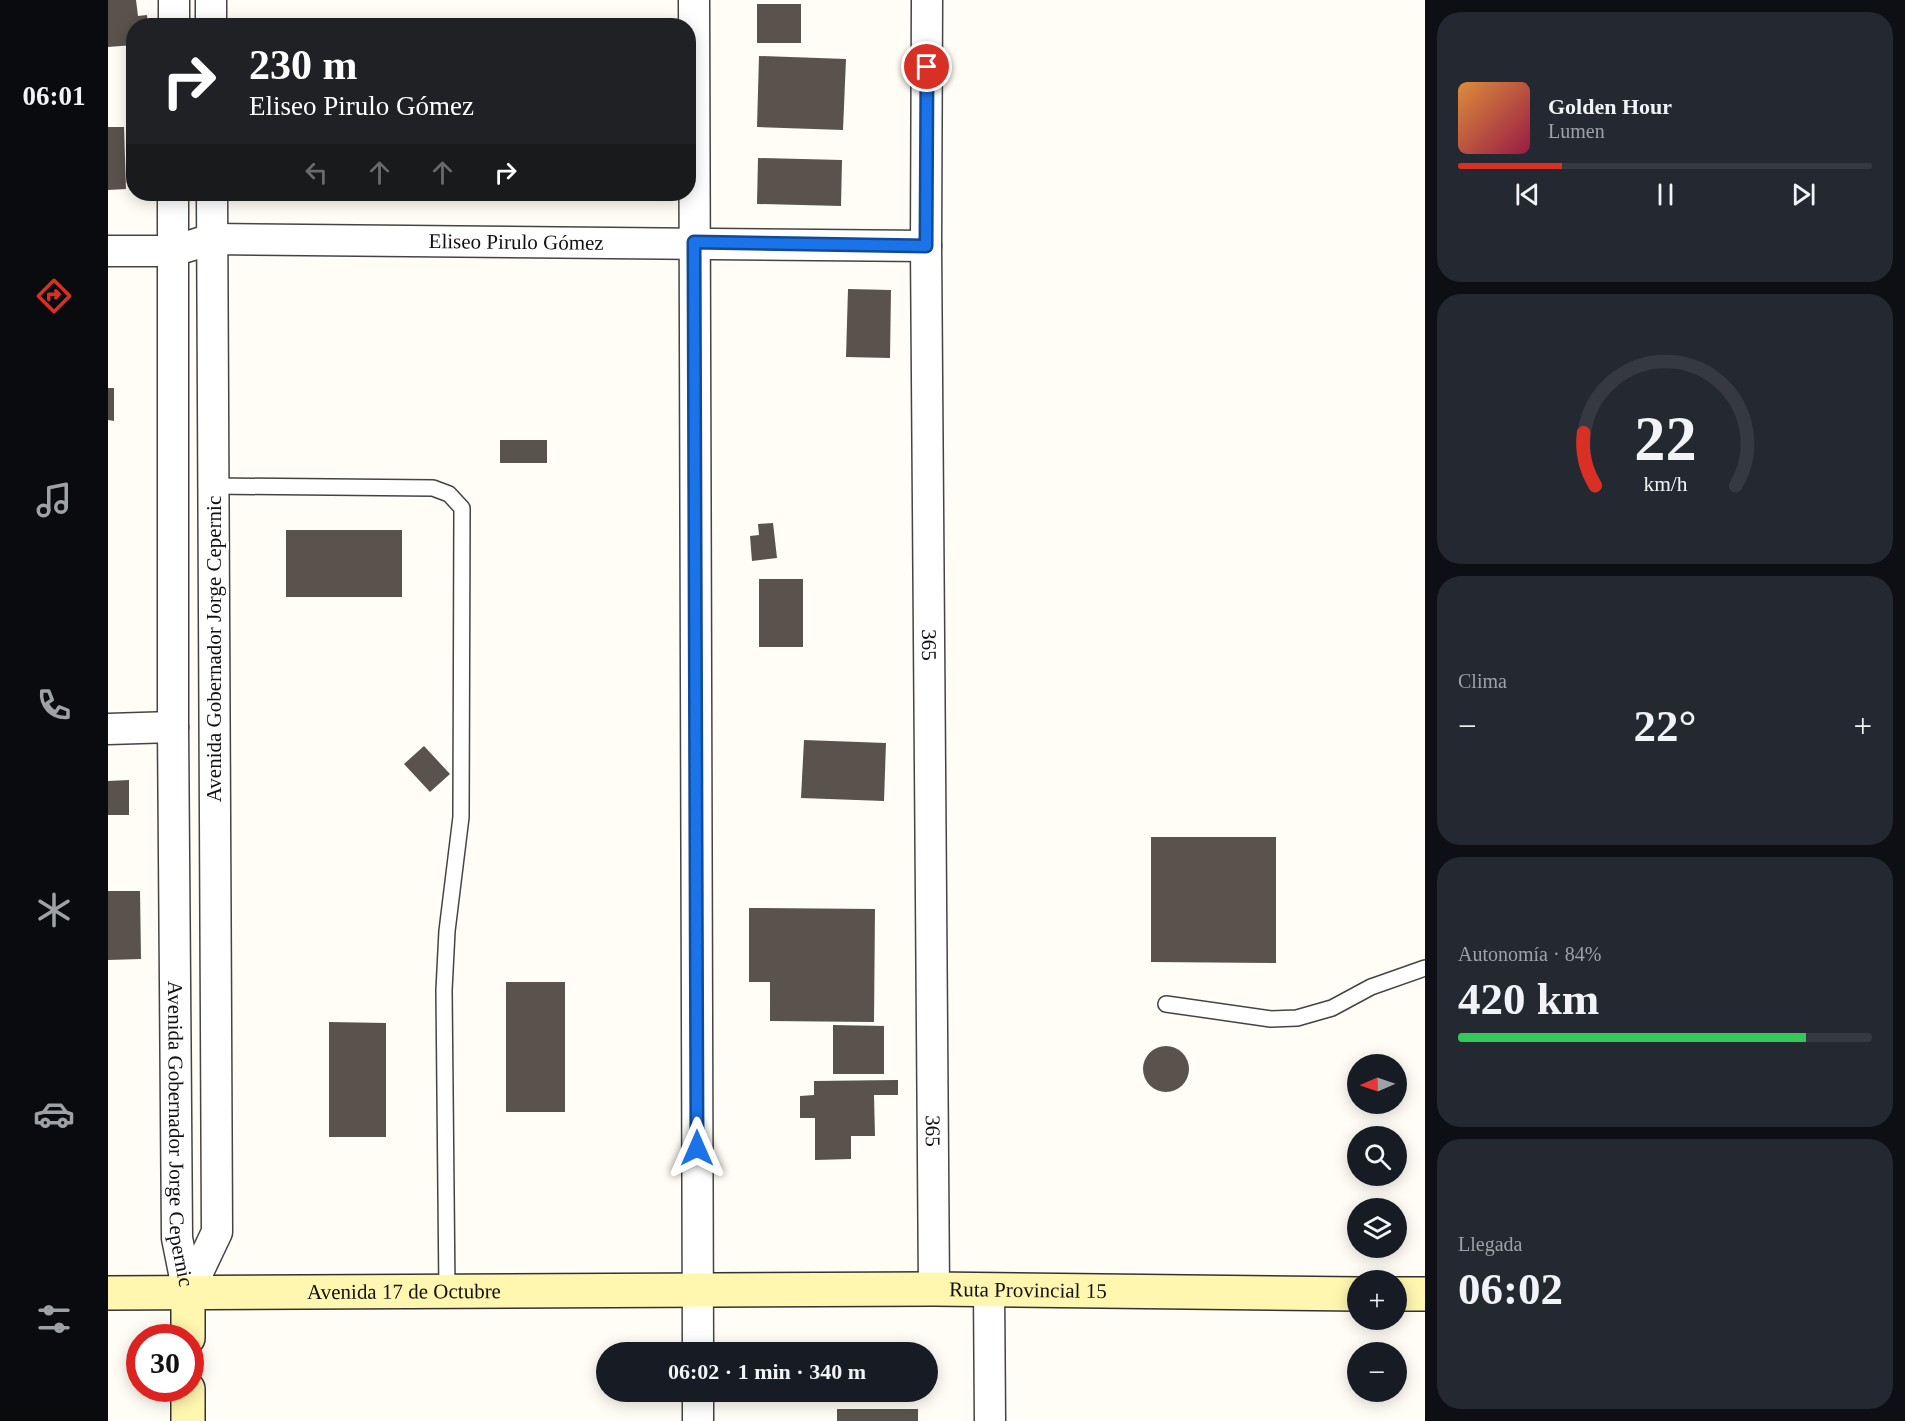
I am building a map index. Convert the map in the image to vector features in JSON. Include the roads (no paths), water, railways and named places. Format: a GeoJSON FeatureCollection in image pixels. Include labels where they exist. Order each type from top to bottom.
{"type":"FeatureCollection","features":[{"type":"Feature","properties":{"kind":"main road","name":"Ruta Provincial 15"},"geometry":{"type":"LineString","coordinates":[[698,1292],[934,1288],[1347,1294]]}},
{"type":"Feature","properties":{"kind":"main road","name":"Avenida 17 de Octubre"},"geometry":{"type":"LineString","coordinates":[[108,1293],[698,1292]]}},
{"type":"Feature","properties":{"kind":"main road"},"geometry":{"type":"LineString","coordinates":[[188,1324],[189,1293]]}},
{"type":"Feature","properties":{"kind":"main road"},"geometry":{"type":"LineString","coordinates":[[1407,1294],[1425,1294]]}},
{"type":"Feature","properties":{"kind":"main road"},"geometry":{"type":"LineString","coordinates":[[188,1402],[188,1421]]}},
{"type":"Feature","properties":{"kind":"street"},"geometry":{"type":"LineString","coordinates":[[174,0],[174,18]]}},
{"type":"Feature","properties":{"kind":"street"},"geometry":{"type":"LineString","coordinates":[[211,0],[211,18]]}},
{"type":"Feature","properties":{"kind":"street"},"geometry":{"type":"LineString","coordinates":[[694,0],[694,18]]}},
{"type":"Feature","properties":{"kind":"street","name":"365"},"geometry":{"type":"LineString","coordinates":[[927,0],[926,246],[934,1288]]}},
{"type":"Feature","properties":{"kind":"street","name":"Avenida Gobernador Jorge Cepernic"},"geometry":{"type":"LineString","coordinates":[[173,201],[173,727],[177,1238],[189,1293]]}},
{"type":"Feature","properties":{"kind":"street","name":"Avenida Gobernador Jorge Cepernic"},"geometry":{"type":"LineString","coordinates":[[189,1293],[217,1232],[212,201]]}},
{"type":"Feature","properties":{"kind":"street"},"geometry":{"type":"LineString","coordinates":[[694,201],[698,1342]]}},
{"type":"Feature","properties":{"kind":"street","name":"Eliseo Pirulo Gómez"},"geometry":{"type":"LineString","coordinates":[[108,251],[173,251],[212,239],[926,246]]}},
{"type":"Feature","properties":{"kind":"street"},"geometry":{"type":"LineString","coordinates":[[108,729],[173,727]]}},
{"type":"Feature","properties":{"kind":"street"},"geometry":{"type":"LineString","coordinates":[[989,1290],[990,1421]]}},
{"type":"Feature","properties":{"kind":"street"},"geometry":{"type":"LineString","coordinates":[[698,1402],[698,1421]]}},
{"type":"Feature","properties":{"kind":"lane"},"geometry":{"type":"LineString","coordinates":[[213,486],[433,488],[449,494],[462,508],[461,817],[447,931],[444,990],[447,1292]]}},
{"type":"Feature","properties":{"kind":"lane"},"geometry":{"type":"LineString","coordinates":[[1166,1004],[1271,1019],[1297,1018],[1332,1008],[1371,987],[1425,968]]}}]}
